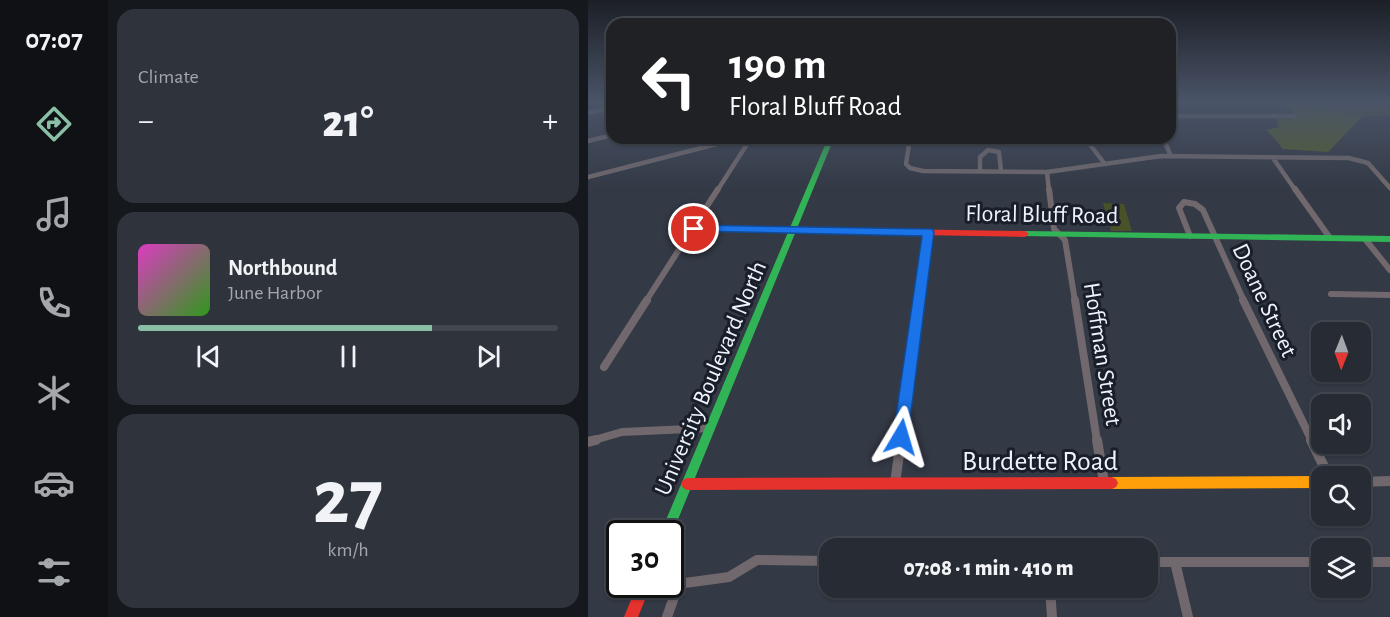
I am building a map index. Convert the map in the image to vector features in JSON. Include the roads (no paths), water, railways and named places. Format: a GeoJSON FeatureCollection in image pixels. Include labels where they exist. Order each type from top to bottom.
{"type":"FeatureCollection","features":[{"type":"Feature","properties":{"kind":"street"},"geometry":{"type":"LineString","coordinates":[[588,141],[606,136]]}},
{"type":"Feature","properties":{"kind":"street"},"geometry":{"type":"LineString","coordinates":[[588,177],[717,144]]}},
{"type":"Feature","properties":{"kind":"street"},"geometry":{"type":"LineString","coordinates":[[604,367],[747,144]]}},
{"type":"Feature","properties":{"kind":"street","name":"University Boulevard North"},"geometry":{"type":"LineString","coordinates":[[672,520],[828,144]]}},
{"type":"Feature","properties":{"kind":"street"},"geometry":{"type":"LineString","coordinates":[[909,144],[906,164],[910,168],[923,171],[1047,172],[1171,156],[1360,160],[1368,163],[1390,188]]}},
{"type":"Feature","properties":{"kind":"street"},"geometry":{"type":"LineString","coordinates":[[1089,144],[1104,164]]}},
{"type":"Feature","properties":{"kind":"street"},"geometry":{"type":"LineString","coordinates":[[1166,144],[1171,156]]}},
{"type":"Feature","properties":{"kind":"street"},"geometry":{"type":"LineString","coordinates":[[980,171],[980,157],[988,150],[999,152],[1001,171]]}},
{"type":"Feature","properties":{"kind":"street"},"geometry":{"type":"LineString","coordinates":[[1273,158],[1330,238]]}},
{"type":"Feature","properties":{"kind":"street","name":"Hoffman Street"},"geometry":{"type":"LineString","coordinates":[[1047,172],[1054,229],[1065,240],[1104,482]]}},
{"type":"Feature","properties":{"kind":"street","name":"Doane Street"},"geometry":{"type":"LineString","coordinates":[[1190,236],[1179,208],[1184,202],[1196,204],[1203,210],[1213,236],[1324,466]]}},
{"type":"Feature","properties":{"kind":"street","name":"Floral Bluff Road"},"geometry":{"type":"LineString","coordinates":[[694,229],[1390,239]]}},
{"type":"Feature","properties":{"kind":"street"},"geometry":{"type":"LineString","coordinates":[[895,483],[928,232]]}},
{"type":"Feature","properties":{"kind":"street"},"geometry":{"type":"LineString","coordinates":[[1365,239],[1390,270]]}},
{"type":"Feature","properties":{"kind":"street"},"geometry":{"type":"LineString","coordinates":[[1331,294],[1390,295]]}},
{"type":"Feature","properties":{"kind":"street"},"geometry":{"type":"LineString","coordinates":[[588,442],[622,432],[711,428]]}},
{"type":"Feature","properties":{"kind":"street"},"geometry":{"type":"LineString","coordinates":[[1371,482],[1390,481]]}},
{"type":"Feature","properties":{"kind":"street","name":"Burdette Road"},"geometry":{"type":"LineString","coordinates":[[687,484],[1311,482]]}},
{"type":"Feature","properties":{"kind":"street"},"geometry":{"type":"LineString","coordinates":[[684,583],[729,577],[757,560],[819,561]]}},
{"type":"Feature","properties":{"kind":"street"},"geometry":{"type":"LineString","coordinates":[[1158,562],[1311,562]]}},
{"type":"Feature","properties":{"kind":"street"},"geometry":{"type":"LineString","coordinates":[[1175,562],[1188,617]]}},
{"type":"Feature","properties":{"kind":"street"},"geometry":{"type":"LineString","coordinates":[[1371,562],[1390,562]]}},
{"type":"Feature","properties":{"kind":"street"},"geometry":{"type":"LineString","coordinates":[[631,617],[639,598]]}},
{"type":"Feature","properties":{"kind":"street"},"geometry":{"type":"LineString","coordinates":[[667,617],[670,598]]}},
{"type":"Feature","properties":{"kind":"street"},"geometry":{"type":"LineString","coordinates":[[1051,598],[1052,617]]}}]}
